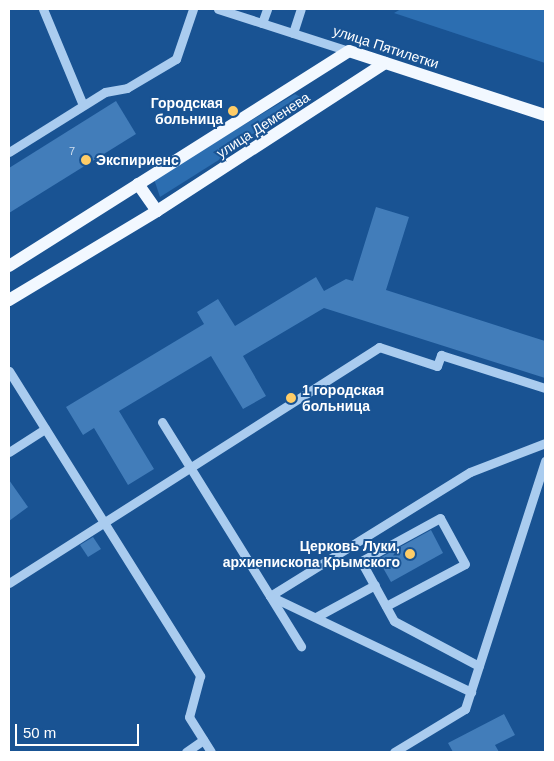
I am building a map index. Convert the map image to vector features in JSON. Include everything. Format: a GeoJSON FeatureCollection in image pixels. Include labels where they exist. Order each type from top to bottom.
{"type":"FeatureCollection","features":[{"type":"Feature","properties":{"kind":"main road","name":"улица Пятилетки"},"geometry":{"type":"LineString","coordinates":[[349,51],[545,115]]}},
{"type":"Feature","properties":{"kind":"main road","name":"улица Деменева"},"geometry":{"type":"LineString","coordinates":[[9,266],[349,51]]}},
{"type":"Feature","properties":{"kind":"main road","name":"улица Деменева"},"geometry":{"type":"LineString","coordinates":[[9,300],[157,211],[386,63]]}},
{"type":"Feature","properties":{"kind":"main road"},"geometry":{"type":"LineString","coordinates":[[138,184],[157,211]]}},
{"type":"Feature","properties":{"kind":"street"},"geometry":{"type":"LineString","coordinates":[[43,9],[83,105]]}},
{"type":"Feature","properties":{"kind":"street"},"geometry":{"type":"LineString","coordinates":[[9,152],[105,92],[127,88],[176,60],[193,9]]}},
{"type":"Feature","properties":{"kind":"street","name":"улица Пятилетки"},"geometry":{"type":"LineString","coordinates":[[218,9],[349,51]]}},
{"type":"Feature","properties":{"kind":"street"},"geometry":{"type":"LineString","coordinates":[[262,23],[267,9]]}},
{"type":"Feature","properties":{"kind":"street"},"geometry":{"type":"LineString","coordinates":[[293,33],[301,9]]}},
{"type":"Feature","properties":{"kind":"street"},"geometry":{"type":"LineString","coordinates":[[9,584],[379,347],[437,366],[441,355],[545,388]]}},
{"type":"Feature","properties":{"kind":"street"},"geometry":{"type":"LineString","coordinates":[[9,371],[200,676],[189,717],[211,752]]}},
{"type":"Feature","properties":{"kind":"street"},"geometry":{"type":"LineString","coordinates":[[162,422],[301,646]]}},
{"type":"Feature","properties":{"kind":"street"},"geometry":{"type":"LineString","coordinates":[[9,452],[45,429]]}},
{"type":"Feature","properties":{"kind":"street"},"geometry":{"type":"LineString","coordinates":[[270,596],[470,472],[545,443]]}},
{"type":"Feature","properties":{"kind":"street"},"geometry":{"type":"LineString","coordinates":[[394,752],[465,709],[545,461]]}},
{"type":"Feature","properties":{"kind":"street"},"geometry":{"type":"LineString","coordinates":[[386,606],[465,564],[440,518],[361,561],[394,621],[479,666]]}},
{"type":"Feature","properties":{"kind":"street"},"geometry":{"type":"LineString","coordinates":[[316,618],[375,585]]}},
{"type":"Feature","properties":{"kind":"street"},"geometry":{"type":"LineString","coordinates":[[270,596],[471,692]]}},
{"type":"Feature","properties":{"kind":"street"},"geometry":{"type":"LineString","coordinates":[[186,752],[203,740]]}},
{"type":"Feature","properties":{"kind":"shaded area"},"geometry":{"type":"Polygon","coordinates":[[[401,9],[545,9],[545,63],[394,13],[401,9]]]}},
{"type":"Feature","properties":{"kind":"shaded area"},"geometry":{"type":"Polygon","coordinates":[[[295,94],[302,98],[303,107],[160,197],[154,179],[295,94]]]}},
{"type":"Feature","properties":{"kind":"building"},"geometry":{"type":"Polygon","coordinates":[[[116,101],[136,134],[9,213],[9,168],[116,101]]]}},
{"type":"Feature","properties":{"kind":"building"},"geometry":{"type":"Polygon","coordinates":[[[376,207],[409,217],[386,290],[545,341],[545,378],[324,308],[243,356],[266,396],[243,409],[211,356],[119,411],[154,469],[128,485],[94,428],[83,435],[66,407],[204,324],[197,312],[218,299],[235,326],[316,277],[324,291],[346,279],[353,281],[376,207]]]}},
{"type":"Feature","properties":{"kind":"building"},"geometry":{"type":"Polygon","coordinates":[[[9,480],[28,507],[9,521],[9,480]]]}},
{"type":"Feature","properties":{"kind":"building","name":"Церковь Луки, архиепископа Крымского"},"geometry":{"type":"Polygon","coordinates":[[[431,530],[443,553],[391,582],[378,559],[431,530]]]}},
{"type":"Feature","properties":{"kind":"building"},"geometry":{"type":"Polygon","coordinates":[[[93,537],[101,549],[88,557],[80,545],[93,537]]]}},
{"type":"Feature","properties":{"kind":"building"},"geometry":{"type":"Polygon","coordinates":[[[504,714],[515,735],[495,745],[499,752],[453,752],[448,743],[504,714]]]}},
{"type":"Feature","properties":{"kind":"place","name":"Городская больница"},"geometry":{"type":"Point","coordinates":[233,111]}},
{"type":"Feature","properties":{"kind":"place","name":"Экспириенс"},"geometry":{"type":"Point","coordinates":[86,160]}},
{"type":"Feature","properties":{"kind":"place","name":"1 городская больница"},"geometry":{"type":"Point","coordinates":[291,398]}},
{"type":"Feature","properties":{"kind":"place","name":"Церковь Луки, архиепископа Крымского"},"geometry":{"type":"Point","coordinates":[410,554]}}]}
